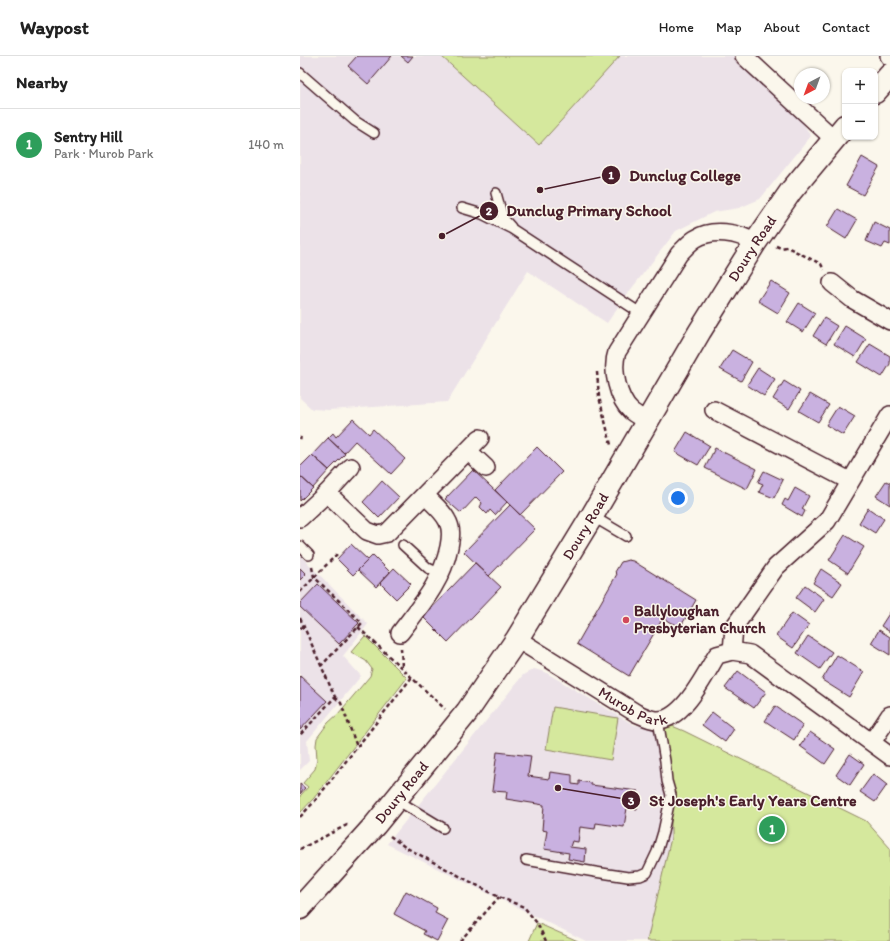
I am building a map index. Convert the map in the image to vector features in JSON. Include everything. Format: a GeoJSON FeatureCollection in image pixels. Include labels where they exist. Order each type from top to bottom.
{"type":"FeatureCollection","features":[{"type":"Feature","properties":{"kind":"street"},"geometry":{"type":"LineString","coordinates":[[744,56],[839,132]]}},
{"type":"Feature","properties":{"kind":"street"},"geometry":{"type":"LineString","coordinates":[[878,89],[890,75]]}},
{"type":"Feature","properties":{"kind":"street","name":"Doury Road"},"geometry":{"type":"LineString","coordinates":[[300,908],[375,825],[467,712],[517,639],[592,516],[700,331],[757,240],[791,191],[839,132]]}},
{"type":"Feature","properties":{"kind":"street"},"geometry":{"type":"LineString","coordinates":[[647,422],[631,411],[626,405],[620,392],[614,372],[617,352],[679,254],[689,243],[703,235],[727,233],[757,240]]}},
{"type":"Feature","properties":{"kind":"street"},"geometry":{"type":"LineString","coordinates":[[832,283],[852,299],[890,321]]}},
{"type":"Feature","properties":{"kind":"street"},"geometry":{"type":"LineString","coordinates":[[714,410],[850,481]]}},
{"type":"Feature","properties":{"kind":"street"},"geometry":{"type":"LineString","coordinates":[[890,415],[827,521],[780,563],[734,627],[732,651],[750,654],[890,756]]}},
{"type":"Feature","properties":{"kind":"street"},"geometry":{"type":"LineString","coordinates":[[327,493],[367,531],[378,535],[384,534],[390,531],[480,438]]}},
{"type":"Feature","properties":{"kind":"street"},"geometry":{"type":"LineString","coordinates":[[468,451],[486,468]]}},
{"type":"Feature","properties":{"kind":"street"},"geometry":{"type":"LineString","coordinates":[[300,518],[327,493],[351,467]]}},
{"type":"Feature","properties":{"kind":"street"},"geometry":{"type":"LineString","coordinates":[[400,633],[429,595],[441,574],[447,558],[450,543],[450,528],[446,517],[424,495]]}},
{"type":"Feature","properties":{"kind":"street","name":"Murob Park"},"geometry":{"type":"LineString","coordinates":[[517,639],[636,713],[646,718],[658,720],[672,715],[687,702],[716,655],[732,651]]}},
{"type":"Feature","properties":{"kind":"street"},"geometry":{"type":"LineString","coordinates":[[872,742],[890,715]]}},
{"type":"Feature","properties":{"kind":"lane"},"geometry":{"type":"LineString","coordinates":[[300,72],[355,121],[374,133]]}},
{"type":"Feature","properties":{"kind":"lane"},"geometry":{"type":"LineString","coordinates":[[496,193],[504,218],[512,229]]}},
{"type":"Feature","properties":{"kind":"lane"},"geometry":{"type":"LineString","coordinates":[[462,208],[482,214],[512,229],[642,314]]}},
{"type":"Feature","properties":{"kind":"lane"},"geometry":{"type":"LineString","coordinates":[[592,516],[626,536]]}},
{"type":"Feature","properties":{"kind":"lane"},"geometry":{"type":"LineString","coordinates":[[403,545],[428,568],[441,574]]}},
{"type":"Feature","properties":{"kind":"lane"},"geometry":{"type":"LineString","coordinates":[[300,546],[309,555]]}},
{"type":"Feature","properties":{"kind":"lane"},"geometry":{"type":"LineString","coordinates":[[526,860],[628,877],[640,876],[647,873],[657,852],[671,795],[667,781],[666,761],[658,720]]}},
{"type":"Feature","properties":{"kind":"lane"},"geometry":{"type":"LineString","coordinates":[[397,799],[443,828]]}},
{"type":"Feature","properties":{"kind":"path"},"geometry":{"type":"LineString","coordinates":[[757,240],[781,248],[787,247],[820,264],[832,283]]}},
{"type":"Feature","properties":{"kind":"path"},"geometry":{"type":"LineString","coordinates":[[598,370],[599,397],[611,444],[610,450]]}},
{"type":"Feature","properties":{"kind":"path"},"geometry":{"type":"LineString","coordinates":[[300,592],[338,553]]}},
{"type":"Feature","properties":{"kind":"path"},"geometry":{"type":"LineString","coordinates":[[309,555],[314,577],[362,623],[321,666]]}},
{"type":"Feature","properties":{"kind":"path"},"geometry":{"type":"LineString","coordinates":[[300,618],[335,697],[340,703],[357,747]]}},
{"type":"Feature","properties":{"kind":"path"},"geometry":{"type":"LineString","coordinates":[[300,628],[304,627]]}},
{"type":"Feature","properties":{"kind":"path"},"geometry":{"type":"LineString","coordinates":[[358,628],[449,712]]}},
{"type":"Feature","properties":{"kind":"path"},"geometry":{"type":"LineString","coordinates":[[300,817],[314,802],[412,677]]}},
{"type":"Feature","properties":{"kind":"path"},"geometry":{"type":"LineString","coordinates":[[300,735],[335,697]]}},
{"type":"Feature","properties":{"kind":"path"},"geometry":{"type":"LineString","coordinates":[[300,849],[347,825],[352,826]]}},
{"type":"Feature","properties":{"kind":"path"},"geometry":{"type":"LineString","coordinates":[[375,825],[405,847],[499,897],[524,907],[538,923],[546,941]]}},
{"type":"Feature","properties":{"kind":"path"},"geometry":{"type":"LineString","coordinates":[[460,941],[499,897]]}},
{"type":"Feature","properties":{"kind":"shaded area"},"geometry":{"type":"Polygon","coordinates":[[[300,56],[735,56],[796,113],[811,136],[760,199],[739,208],[714,212],[676,231],[622,301],[607,323],[528,271],[447,402],[329,410],[312,409],[300,398],[300,56]]]}},
{"type":"Feature","properties":{"kind":"shaded area"},"geometry":{"type":"Polygon","coordinates":[[[300,555],[368,624],[343,656],[361,676],[307,741],[309,761],[300,770],[300,555]]]}},
{"type":"Feature","properties":{"kind":"shaded area"},"geometry":{"type":"Polygon","coordinates":[[[534,669],[545,672],[634,725],[684,731],[695,738],[647,941],[586,941],[387,844],[523,675],[534,669]]]}},
{"type":"Feature","properties":{"kind":"green space"},"geometry":{"type":"Polygon","coordinates":[[[441,56],[620,56],[539,145],[441,56]]]}},
{"type":"Feature","properties":{"kind":"green space"},"geometry":{"type":"Polygon","coordinates":[[[365,636],[407,678],[314,798],[300,813],[300,796],[308,787],[303,783],[315,769],[317,759],[317,738],[328,723],[338,714],[370,676],[372,669],[366,661],[351,652],[365,636]]]}},
{"type":"Feature","properties":{"kind":"green space"},"geometry":{"type":"Polygon","coordinates":[[[553,707],[618,718],[611,760],[546,749],[553,707]]]}},
{"type":"Feature","properties":{"kind":"green space"},"geometry":{"type":"Polygon","coordinates":[[[658,720],[684,731],[866,821],[890,848],[890,941],[647,941],[671,838],[671,795],[658,720]]]}},
{"type":"Feature","properties":{"kind":"green space"},"geometry":{"type":"Polygon","coordinates":[[[537,923],[578,941],[529,941],[537,923]]]}},
{"type":"Feature","properties":{"kind":"building"},"geometry":{"type":"Polygon","coordinates":[[[357,56],[392,56],[368,84],[348,66],[357,56]]]}},
{"type":"Feature","properties":{"kind":"building"},"geometry":{"type":"Polygon","coordinates":[[[401,56],[413,56],[408,62],[401,56]]]}},
{"type":"Feature","properties":{"kind":"building"},"geometry":{"type":"Polygon","coordinates":[[[862,157],[879,167],[863,195],[846,186],[862,157]]]}},
{"type":"Feature","properties":{"kind":"building"},"geometry":{"type":"Polygon","coordinates":[[[838,209],[857,220],[846,239],[827,227],[838,209]]]}},
{"type":"Feature","properties":{"kind":"building"},"geometry":{"type":"Polygon","coordinates":[[[874,222],[890,230],[890,245],[885,243],[882,248],[866,241],[874,222]]]}},
{"type":"Feature","properties":{"kind":"building"},"geometry":{"type":"Polygon","coordinates":[[[771,281],[790,293],[778,313],[758,301],[771,281]]]}},
{"type":"Feature","properties":{"kind":"building"},"geometry":{"type":"Polygon","coordinates":[[[799,303],[815,313],[803,332],[787,322],[799,303]]]}},
{"type":"Feature","properties":{"kind":"building"},"geometry":{"type":"Polygon","coordinates":[[[824,318],[837,326],[826,344],[813,336],[824,318]]]}},
{"type":"Feature","properties":{"kind":"building"},"geometry":{"type":"Polygon","coordinates":[[[845,326],[866,339],[855,357],[834,344],[845,326]]]}},
{"type":"Feature","properties":{"kind":"building"},"geometry":{"type":"Polygon","coordinates":[[[870,344],[890,356],[890,364],[882,377],[858,362],[870,344]]]}},
{"type":"Feature","properties":{"kind":"building"},"geometry":{"type":"Polygon","coordinates":[[[732,350],[752,362],[741,381],[720,369],[732,350]]]}},
{"type":"Feature","properties":{"kind":"building"},"geometry":{"type":"Polygon","coordinates":[[[758,368],[775,379],[764,396],[747,385],[758,368]]]}},
{"type":"Feature","properties":{"kind":"building"},"geometry":{"type":"Polygon","coordinates":[[[784,381],[800,391],[789,409],[773,399],[784,381]]]}},
{"type":"Feature","properties":{"kind":"building"},"geometry":{"type":"Polygon","coordinates":[[[810,394],[829,405],[818,422],[799,411],[810,394]]]}},
{"type":"Feature","properties":{"kind":"building"},"geometry":{"type":"Polygon","coordinates":[[[838,406],[855,416],[843,435],[826,425],[838,406]]]}},
{"type":"Feature","properties":{"kind":"building"},"geometry":{"type":"Polygon","coordinates":[[[353,419],[369,434],[373,429],[405,459],[391,474],[355,441],[344,453],[328,438],[333,433],[336,437],[353,419]]]}},
{"type":"Feature","properties":{"kind":"building"},"geometry":{"type":"Polygon","coordinates":[[[687,432],[710,446],[698,465],[675,452],[687,432]]]}},
{"type":"Feature","properties":{"kind":"building"},"geometry":{"type":"Polygon","coordinates":[[[328,438],[345,454],[329,470],[312,455],[328,438]]]}},
{"type":"Feature","properties":{"kind":"building"},"geometry":{"type":"Polygon","coordinates":[[[537,447],[562,472],[520,515],[495,490],[537,447]]]}},
{"type":"Feature","properties":{"kind":"building"},"geometry":{"type":"Polygon","coordinates":[[[715,448],[757,469],[747,489],[705,468],[715,448]]]}},
{"type":"Feature","properties":{"kind":"building"},"geometry":{"type":"Polygon","coordinates":[[[312,455],[329,470],[313,488],[300,476],[300,467],[312,455]]]}},
{"type":"Feature","properties":{"kind":"building"},"geometry":{"type":"Polygon","coordinates":[[[473,470],[507,502],[495,515],[490,510],[487,514],[480,507],[482,503],[476,497],[461,513],[445,499],[473,470]]]}},
{"type":"Feature","properties":{"kind":"building"},"geometry":{"type":"Polygon","coordinates":[[[764,471],[783,480],[774,498],[759,492],[763,484],[758,482],[764,471]]]}},
{"type":"Feature","properties":{"kind":"building"},"geometry":{"type":"Polygon","coordinates":[[[300,476],[313,488],[300,501],[300,476]]]}},
{"type":"Feature","properties":{"kind":"building"},"geometry":{"type":"Polygon","coordinates":[[[382,481],[399,497],[379,518],[363,502],[382,481]]]}},
{"type":"Feature","properties":{"kind":"building"},"geometry":{"type":"Polygon","coordinates":[[[886,481],[890,483],[890,505],[876,496],[886,481]]]}},
{"type":"Feature","properties":{"kind":"building"},"geometry":{"type":"Polygon","coordinates":[[[795,488],[809,496],[802,509],[805,511],[802,517],[782,505],[785,499],[788,501],[795,488]]]}},
{"type":"Feature","properties":{"kind":"building"},"geometry":{"type":"Polygon","coordinates":[[[510,505],[535,529],[489,576],[464,552],[510,505]]]}},
{"type":"Feature","properties":{"kind":"building"},"geometry":{"type":"Polygon","coordinates":[[[868,508],[884,519],[875,533],[859,523],[868,508]]]}},
{"type":"Feature","properties":{"kind":"building"},"geometry":{"type":"Polygon","coordinates":[[[845,535],[864,547],[848,573],[829,560],[845,535]]]}},
{"type":"Feature","properties":{"kind":"building"},"geometry":{"type":"Polygon","coordinates":[[[351,544],[368,560],[353,575],[337,559],[351,544]]]}},
{"type":"Feature","properties":{"kind":"building"},"geometry":{"type":"Polygon","coordinates":[[[373,555],[390,572],[376,587],[358,570],[373,555]]]}},
{"type":"Feature","properties":{"kind":"building","name":"Ballyloughan Presbyterian Church"},"geometry":{"type":"Polygon","coordinates":[[[628,560],[633,561],[696,600],[681,626],[671,623],[663,618],[629,676],[577,644],[617,574],[615,572],[621,562],[628,560]]]}},
{"type":"Feature","properties":{"kind":"building"},"geometry":{"type":"Polygon","coordinates":[[[475,563],[501,587],[448,642],[423,617],[475,563]]]}},
{"type":"Feature","properties":{"kind":"building"},"geometry":{"type":"Polygon","coordinates":[[[300,568],[306,574],[300,580],[300,568]]]}},
{"type":"Feature","properties":{"kind":"building"},"geometry":{"type":"Polygon","coordinates":[[[394,568],[411,584],[396,599],[380,583],[394,568]]]}},
{"type":"Feature","properties":{"kind":"building"},"geometry":{"type":"Polygon","coordinates":[[[821,569],[842,583],[833,596],[813,583],[821,569]]]}},
{"type":"Feature","properties":{"kind":"building"},"geometry":{"type":"Polygon","coordinates":[[[318,584],[359,623],[339,644],[300,607],[300,603],[318,584]]]}},
{"type":"Feature","properties":{"kind":"building"},"geometry":{"type":"Polygon","coordinates":[[[805,585],[824,599],[815,612],[796,598],[805,585]]]}},
{"type":"Feature","properties":{"kind":"building"},"geometry":{"type":"Polygon","coordinates":[[[890,612],[890,632],[881,626],[890,612]]]}},
{"type":"Feature","properties":{"kind":"building"},"geometry":{"type":"Polygon","coordinates":[[[792,613],[809,625],[793,648],[776,636],[792,613]]]}},
{"type":"Feature","properties":{"kind":"building"},"geometry":{"type":"Polygon","coordinates":[[[879,630],[890,637],[890,655],[871,643],[879,630]]]}},
{"type":"Feature","properties":{"kind":"building"},"geometry":{"type":"Polygon","coordinates":[[[808,636],[832,652],[820,669],[797,653],[808,636]]]}},
{"type":"Feature","properties":{"kind":"building"},"geometry":{"type":"Polygon","coordinates":[[[837,655],[864,672],[849,697],[822,680],[837,655]]]}},
{"type":"Feature","properties":{"kind":"building"},"geometry":{"type":"Polygon","coordinates":[[[738,671],[766,692],[754,708],[725,688],[738,671]]]}},
{"type":"Feature","properties":{"kind":"building"},"geometry":{"type":"Polygon","coordinates":[[[300,676],[327,701],[300,730],[300,676]]]}},
{"type":"Feature","properties":{"kind":"building"},"geometry":{"type":"Polygon","coordinates":[[[775,706],[803,725],[794,740],[765,721],[775,706]]]}},
{"type":"Feature","properties":{"kind":"building"},"geometry":{"type":"Polygon","coordinates":[[[712,712],[734,729],[725,742],[702,725],[712,712]]]}},
{"type":"Feature","properties":{"kind":"building"},"geometry":{"type":"Polygon","coordinates":[[[810,732],[835,749],[825,764],[800,746],[810,732]]]}},
{"type":"Feature","properties":{"kind":"building"},"geometry":{"type":"Polygon","coordinates":[[[497,752],[531,756],[528,776],[549,779],[550,772],[572,775],[572,784],[579,785],[579,781],[591,783],[591,785],[638,791],[637,809],[627,808],[624,827],[596,823],[595,829],[580,827],[578,842],[572,841],[570,847],[586,849],[585,862],[568,859],[569,853],[544,849],[547,831],[542,830],[544,805],[506,799],[507,792],[492,791],[497,752]]]}},
{"type":"Feature","properties":{"kind":"building"},"geometry":{"type":"Polygon","coordinates":[[[850,754],[864,764],[850,785],[836,775],[850,754]]]}},
{"type":"Feature","properties":{"kind":"building"},"geometry":{"type":"Polygon","coordinates":[[[873,774],[887,785],[875,802],[860,792],[873,774]]]}},
{"type":"Feature","properties":{"kind":"building"},"geometry":{"type":"Polygon","coordinates":[[[300,784],[305,788],[300,794],[300,784]]]}},
{"type":"Feature","properties":{"kind":"building"},"geometry":{"type":"Polygon","coordinates":[[[406,891],[437,908],[435,913],[448,920],[437,941],[423,934],[425,931],[394,914],[406,891]]]}},
{"type":"Feature","properties":{"kind":"place","name":"Dunclug College"},"geometry":{"type":"Point","coordinates":[540,190]}},
{"type":"Feature","properties":{"kind":"place","name":"Dunclug Primary School"},"geometry":{"type":"Point","coordinates":[442,236]}},
{"type":"Feature","properties":{"kind":"place","name":"Ballyloughan Presbyterian Church"},"geometry":{"type":"Point","coordinates":[626,620]}},
{"type":"Feature","properties":{"kind":"place","name":"St Joseph's Early Years Centre"},"geometry":{"type":"Point","coordinates":[558,788]}},
{"type":"Feature","properties":{"kind":"place","name":"Sentry Hill"},"geometry":{"type":"Point","coordinates":[772,829]}}]}
